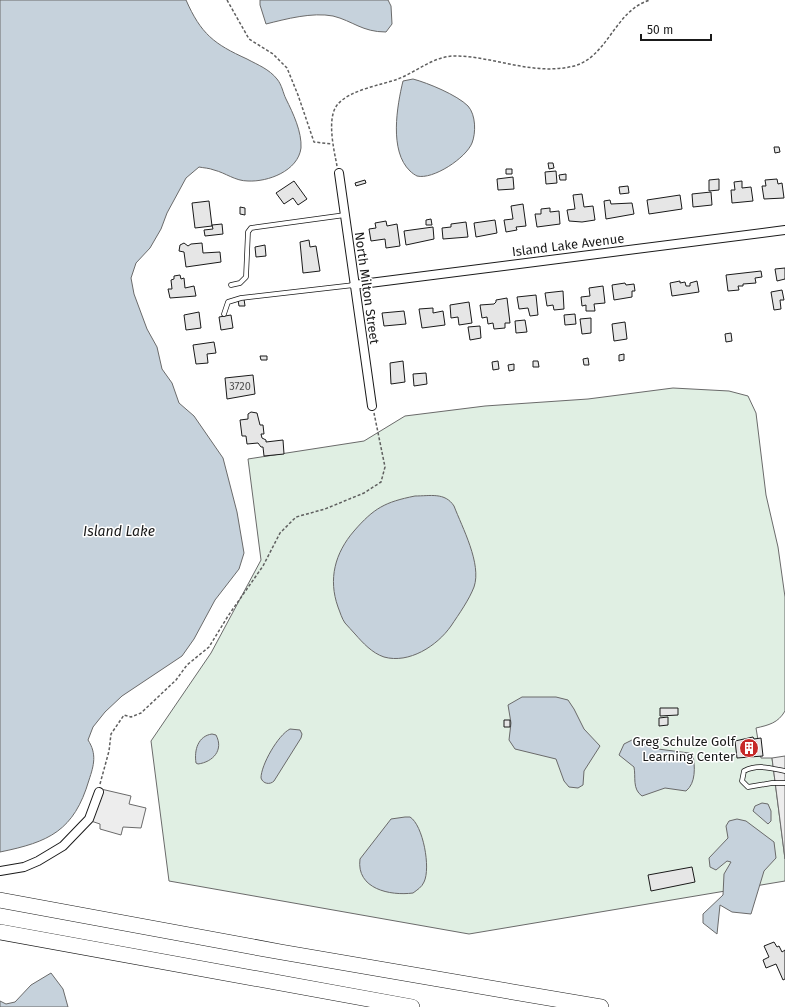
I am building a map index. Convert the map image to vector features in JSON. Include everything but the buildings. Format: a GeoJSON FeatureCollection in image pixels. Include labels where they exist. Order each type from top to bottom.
{"type":"FeatureCollection","features":[{"type":"Feature","properties":{"kind":"highway"},"geometry":{"type":"LineString","coordinates":[[0,900],[273,951],[600,1007]]}},
{"type":"Feature","properties":{"kind":"highway"},"geometry":{"type":"LineString","coordinates":[[0,932],[412,1007]]}},
{"type":"Feature","properties":{"kind":"street","name":"North Milton Street"},"geometry":{"type":"LineString","coordinates":[[339,173],[372,406]]}},
{"type":"Feature","properties":{"kind":"street","name":"Island Lake Avenue"},"geometry":{"type":"LineString","coordinates":[[354,285],[785,230]]}},
{"type":"Feature","properties":{"kind":"street"},"geometry":{"type":"LineString","coordinates":[[0,871],[31,864],[63,846],[89,819],[99,792]]}},
{"type":"Feature","properties":{"kind":"lane"},"geometry":{"type":"LineString","coordinates":[[231,285],[240,283],[246,278],[248,232],[251,228],[345,215]]}},
{"type":"Feature","properties":{"kind":"lane"},"geometry":{"type":"LineString","coordinates":[[224,314],[228,302],[241,298],[354,285]]}},
{"type":"Feature","properties":{"kind":"lane"},"geometry":{"type":"LineString","coordinates":[[785,771],[762,767],[752,767],[744,771],[742,781],[748,787],[772,783],[785,784]]}},
{"type":"Feature","properties":{"kind":"path"},"geometry":{"type":"LineString","coordinates":[[227,0],[249,39],[273,54],[287,68],[314,142],[333,144]]}},
{"type":"Feature","properties":{"kind":"path"},"geometry":{"type":"LineString","coordinates":[[339,173],[333,144],[332,118],[337,104],[360,90],[399,78],[437,59],[456,56],[542,69],[574,66],[592,56],[626,15],[641,2],[650,0]]}},
{"type":"Feature","properties":{"kind":"path"},"geometry":{"type":"LineString","coordinates":[[99,792],[109,751],[111,734],[121,718],[124,715],[132,717],[141,713],[176,680],[187,665],[209,647],[228,616],[264,566],[280,533],[296,518],[325,509],[358,496],[381,482],[385,467],[372,406]]}},
{"type":"Feature","properties":{"kind":"green space"},"geometry":{"type":"Polygon","coordinates":[[[673,388],[729,391],[748,396],[756,413],[766,495],[778,547],[785,597],[785,711],[773,723],[756,728],[761,758],[772,758],[785,859],[785,881],[469,934],[169,881],[151,741],[211,653],[261,560],[248,459],[364,441],[405,416],[485,406],[588,399],[673,388]]]}},
{"type":"Feature","properties":{"kind":"shaded area"},"geometry":{"type":"Polygon","coordinates":[[[785,756],[785,859],[772,758],[785,756]]]}},
{"type":"Feature","properties":{"kind":"shaded area"},"geometry":{"type":"Polygon","coordinates":[[[101,789],[131,796],[129,804],[146,808],[141,828],[123,827],[121,835],[100,829],[100,824],[85,819],[93,799],[101,789]]]}},
{"type":"Feature","properties":{"kind":"water","name":"Island Lake"},"geometry":{"type":"Polygon","coordinates":[[[0,0],[186,0],[197,21],[210,37],[217,43],[267,70],[279,81],[296,123],[300,136],[301,148],[299,156],[288,169],[281,174],[264,180],[243,181],[212,169],[199,167],[186,178],[150,248],[136,263],[131,278],[134,294],[147,329],[157,347],[162,369],[172,383],[179,403],[194,416],[223,458],[237,512],[244,553],[239,569],[215,600],[194,639],[182,656],[122,696],[105,712],[93,727],[88,740],[94,755],[92,769],[83,797],[76,811],[67,823],[46,838],[32,844],[0,852],[0,0]]]}},
{"type":"Feature","properties":{"kind":"water"},"geometry":{"type":"Polygon","coordinates":[[[260,0],[388,0],[391,6],[392,24],[386,32],[378,32],[333,16],[316,15],[266,24],[260,5],[260,0]]]}},
{"type":"Feature","properties":{"kind":"water"},"geometry":{"type":"Polygon","coordinates":[[[413,79],[426,83],[457,98],[468,106],[474,119],[474,134],[469,149],[448,167],[432,175],[417,176],[414,174],[403,162],[399,152],[396,128],[403,81],[413,79]]]}},
{"type":"Feature","properties":{"kind":"water"},"geometry":{"type":"Polygon","coordinates":[[[432,495],[442,497],[454,506],[470,546],[476,578],[474,587],[467,602],[451,626],[438,640],[422,652],[412,656],[403,658],[384,657],[368,647],[344,621],[335,597],[335,567],[347,539],[374,511],[396,501],[415,496],[432,495]]]}},
{"type":"Feature","properties":{"kind":"water"},"geometry":{"type":"Polygon","coordinates":[[[522,697],[556,697],[568,700],[584,729],[600,746],[584,771],[583,785],[578,788],[569,787],[564,781],[556,759],[515,749],[509,740],[511,723],[508,705],[522,697]]]}},
{"type":"Feature","properties":{"kind":"water"},"geometry":{"type":"Polygon","coordinates":[[[290,729],[300,730],[302,734],[301,738],[274,781],[271,783],[265,783],[261,778],[267,758],[280,737],[290,729]]]}},
{"type":"Feature","properties":{"kind":"water"},"geometry":{"type":"Polygon","coordinates":[[[207,735],[216,735],[218,740],[219,746],[216,754],[208,761],[198,764],[196,763],[196,749],[198,744],[207,735]]]}},
{"type":"Feature","properties":{"kind":"water"},"geometry":{"type":"Polygon","coordinates":[[[632,740],[658,749],[689,753],[693,755],[694,774],[692,784],[689,788],[686,791],[665,788],[642,796],[637,790],[634,767],[619,755],[624,744],[632,740]]]}},
{"type":"Feature","properties":{"kind":"water"},"geometry":{"type":"Polygon","coordinates":[[[762,803],[768,804],[771,811],[771,821],[768,824],[753,811],[755,806],[762,803]]]}},
{"type":"Feature","properties":{"kind":"water"},"geometry":{"type":"Polygon","coordinates":[[[410,817],[419,829],[422,837],[427,867],[426,876],[422,885],[413,893],[404,894],[385,891],[369,884],[363,877],[360,869],[360,859],[391,819],[410,817]]]}},
{"type":"Feature","properties":{"kind":"water"},"geometry":{"type":"Polygon","coordinates":[[[737,819],[746,821],[774,842],[776,858],[764,871],[751,914],[732,912],[720,905],[717,934],[703,923],[703,914],[723,895],[724,874],[731,862],[727,861],[716,870],[710,867],[709,858],[728,838],[726,826],[729,821],[737,819]]]}},
{"type":"Feature","properties":{"kind":"water"},"geometry":{"type":"Polygon","coordinates":[[[51,973],[63,989],[68,1007],[0,1007],[0,1001],[6,1004],[15,1002],[31,985],[51,973]]]}},
{"type":"Feature","properties":{"kind":"place","name":"Greg Schulze Golf Learning Center"},"geometry":{"type":"Point","coordinates":[749,748]}}]}
